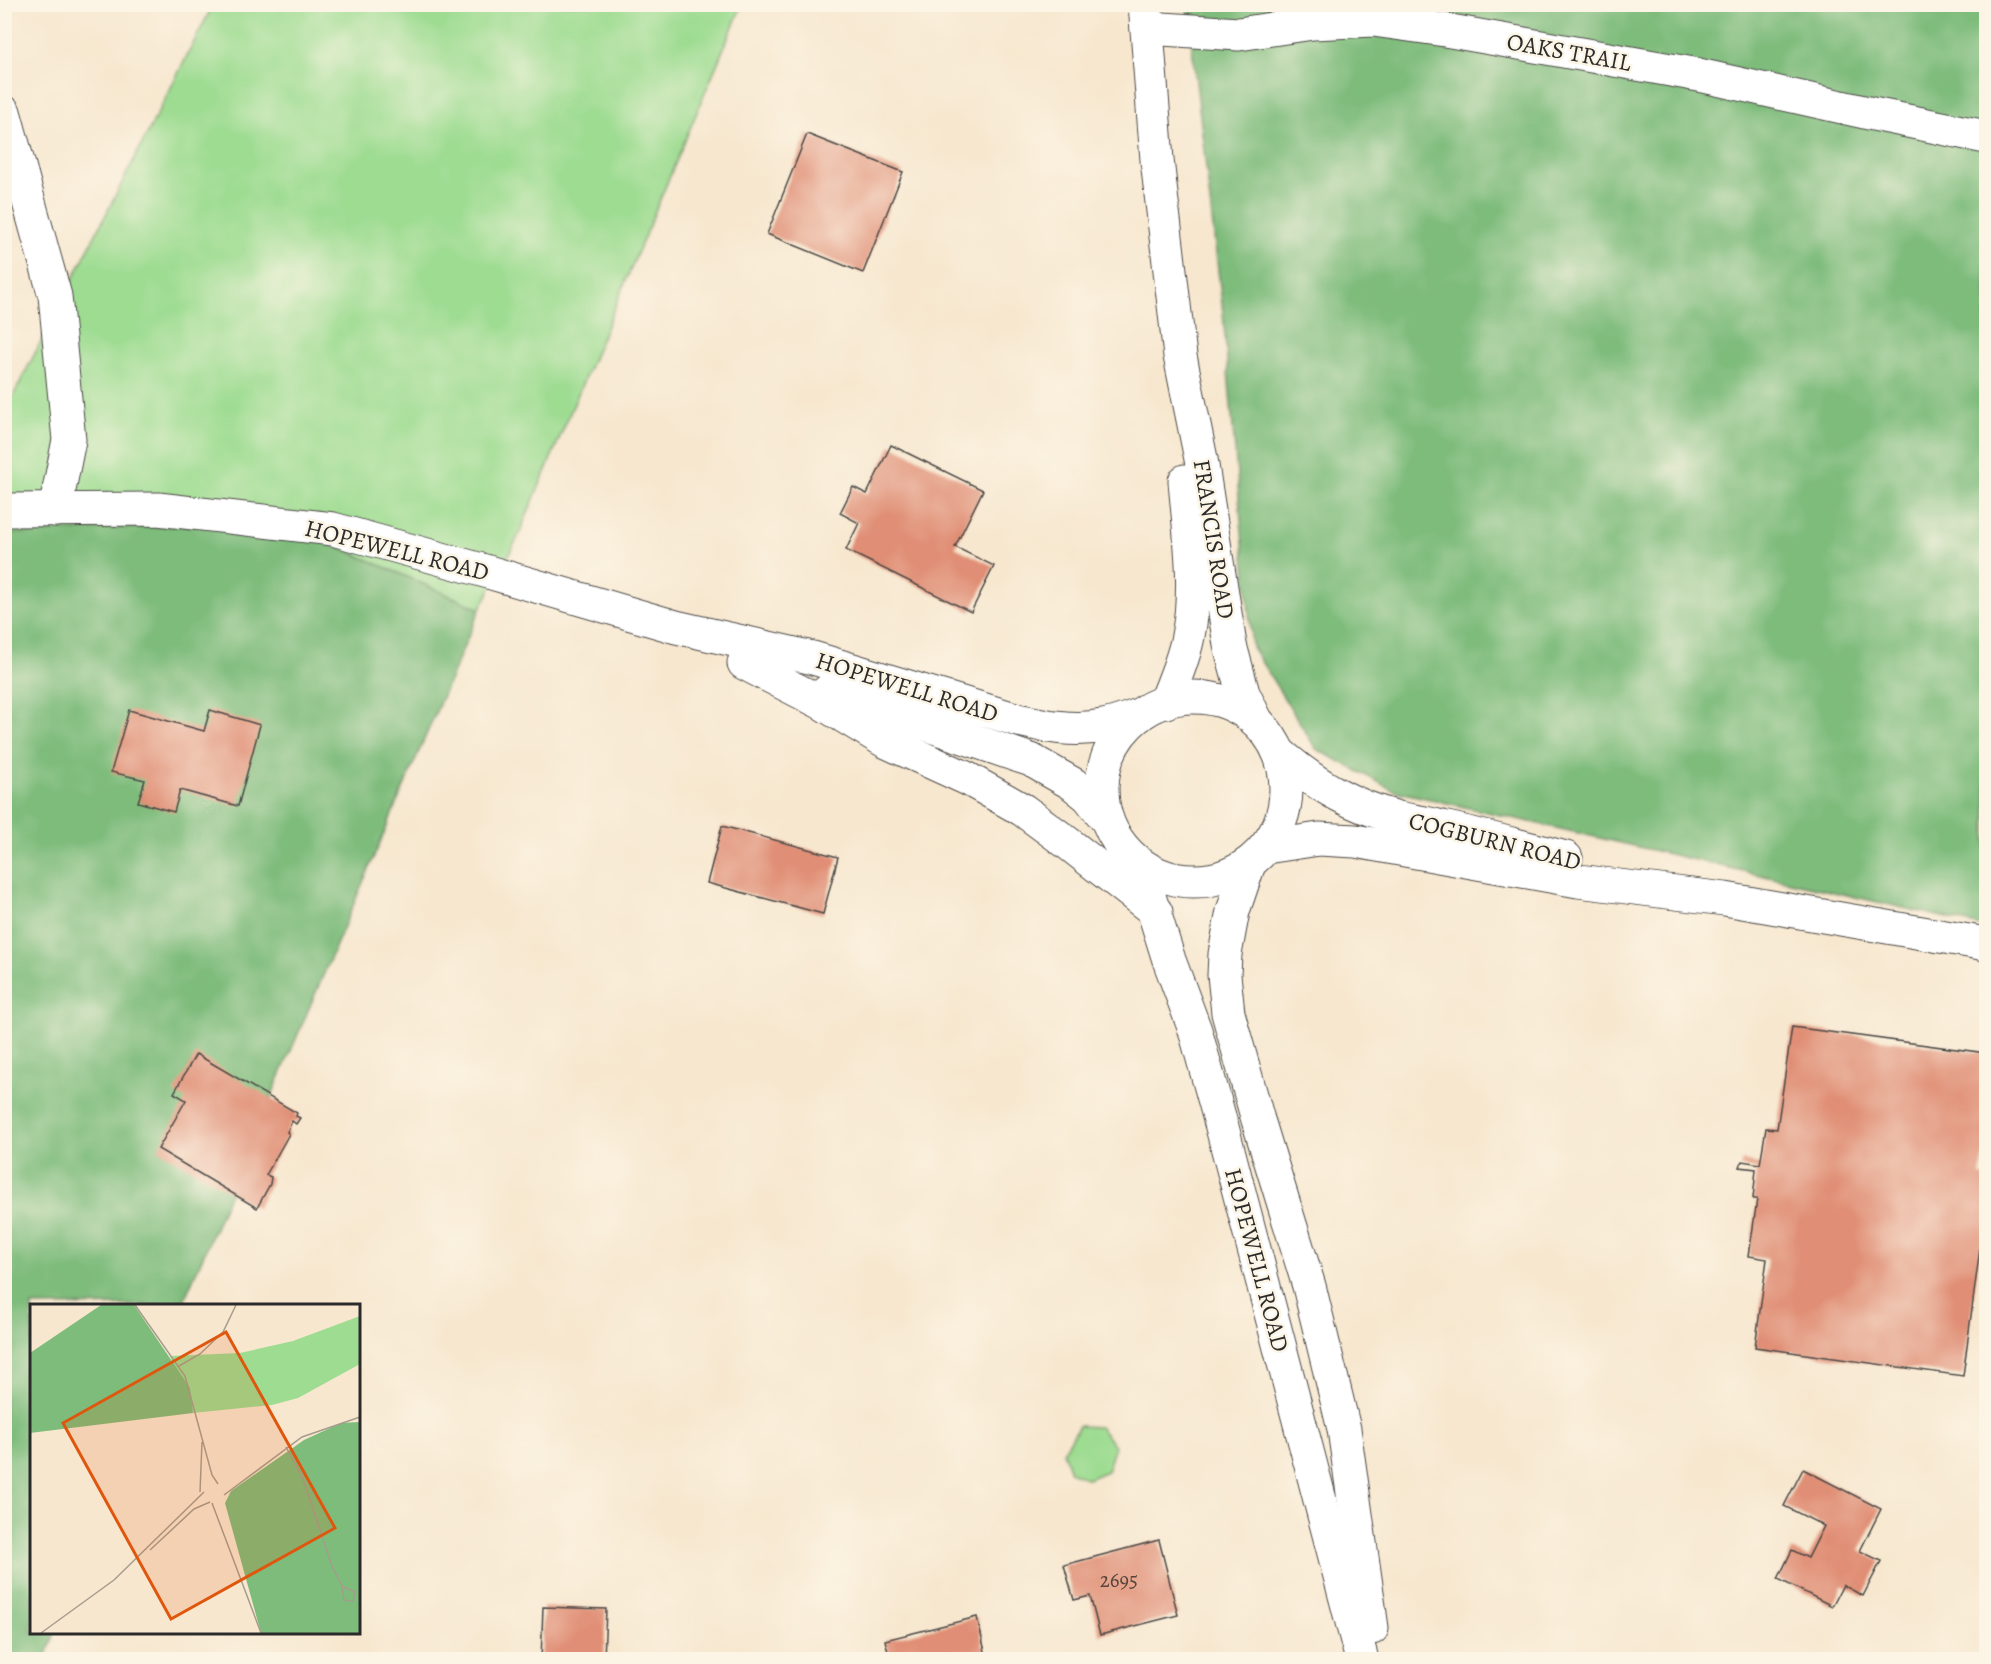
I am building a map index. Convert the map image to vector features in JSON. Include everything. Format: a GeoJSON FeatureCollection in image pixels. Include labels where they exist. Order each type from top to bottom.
{"type":"FeatureCollection","features":[{"type":"Feature","properties":{"kind":"street","name":"OAKS TRAIL"},"geometry":{"type":"LineString","coordinates":[[1146,16],[1239,34],[1313,23],[1373,20],[1445,30],[1699,75],[1986,137]]}},
{"type":"Feature","properties":{"kind":"street","name":"FRANCIS ROAD"},"geometry":{"type":"LineString","coordinates":[[1146,16],[1157,160],[1180,356],[1202,459],[1230,645],[1243,693],[1256,720]]}},
{"type":"Feature","properties":{"kind":"street"},"geometry":{"type":"LineString","coordinates":[[4,112],[55,296],[69,440],[55,510]]}},
{"type":"Feature","properties":{"kind":"street","name":"FRANCIS ROAD"},"geometry":{"type":"LineString","coordinates":[[1153,708],[1186,646],[1193,594],[1190,532],[1182,454],[1180,356]]}},
{"type":"Feature","properties":{"kind":"street","name":"HOPEWELL ROAD"},"geometry":{"type":"LineString","coordinates":[[4,510],[158,509],[333,529],[676,627],[813,658],[1018,720],[1074,729],[1102,727],[1153,708]]}},
{"type":"Feature","properties":{"kind":"street","name":"HOPEWELL ROAD"},"geometry":{"type":"LineString","coordinates":[[676,627],[744,663],[1030,760],[1073,784],[1088,796],[1107,820]]}},
{"type":"Feature","properties":{"kind":"street"},"geometry":{"type":"LineString","coordinates":[[744,663],[822,703],[885,741],[968,779],[1023,810],[1070,844],[1155,912]]}},
{"type":"Feature","properties":{"kind":"street"},"geometry":{"type":"LineString","coordinates":[[1198,697],[1228,704],[1256,720],[1269,735],[1279,753],[1286,777],[1285,802],[1278,826],[1257,856],[1222,877],[1194,882],[1165,878],[1139,864],[1120,844],[1107,820],[1102,791],[1106,763],[1119,736],[1153,708],[1198,697]]}},
{"type":"Feature","properties":{"kind":"street","name":"COGBURN ROAD"},"geometry":{"type":"LineString","coordinates":[[1279,753],[1305,776],[1331,792],[1377,811],[1725,899]]}},
{"type":"Feature","properties":{"kind":"street","name":"COGBURN ROAD"},"geometry":{"type":"LineString","coordinates":[[1257,856],[1319,838],[1355,841],[1578,881],[1725,899],[1986,944]]}},
{"type":"Feature","properties":{"kind":"street","name":"HOPEWELL ROAD"},"geometry":{"type":"LineString","coordinates":[[1257,856],[1233,911],[1225,954],[1224,975],[1228,1013],[1309,1286],[1344,1429],[1377,1659]]}},
{"type":"Feature","properties":{"kind":"street","name":"HOPEWELL ROAD"},"geometry":{"type":"LineString","coordinates":[[1139,864],[1169,960],[1195,1030],[1362,1659]]}},
{"type":"Feature","properties":{"kind":"green space"},"geometry":{"type":"Polygon","coordinates":[[[213,5],[742,5],[517,539],[480,609],[279,521],[5,534],[4,414],[213,5]]]}},
{"type":"Feature","properties":{"kind":"green space"},"geometry":{"type":"Polygon","coordinates":[[[1187,5],[1986,5],[1986,927],[1395,791],[1316,749],[1252,647],[1223,313],[1187,5]]]}},
{"type":"Feature","properties":{"kind":"green space"},"geometry":{"type":"Polygon","coordinates":[[[279,521],[480,609],[182,1304],[30,1304],[30,1634],[55,1634],[45,1660],[4,1659],[4,534],[279,521]]]}},
{"type":"Feature","properties":{"kind":"green space"},"geometry":{"type":"Polygon","coordinates":[[[1079,1426],[1099,1427],[1115,1446],[1107,1471],[1088,1479],[1070,1472],[1063,1452],[1079,1426]]]}},
{"type":"Feature","properties":{"kind":"building"},"geometry":{"type":"Polygon","coordinates":[[[807,134],[903,172],[863,273],[767,234],[807,134]]]}},
{"type":"Feature","properties":{"kind":"building"},"geometry":{"type":"Polygon","coordinates":[[[891,445],[983,490],[955,547],[994,566],[971,612],[846,550],[859,523],[840,513],[853,487],[867,494],[891,445]]]}},
{"type":"Feature","properties":{"kind":"building"},"geometry":{"type":"Polygon","coordinates":[[[129,710],[204,731],[210,710],[260,725],[238,806],[180,790],[174,812],[138,802],[145,780],[111,772],[129,710]]]}},
{"type":"Feature","properties":{"kind":"building"},"geometry":{"type":"Polygon","coordinates":[[[722,826],[838,857],[823,914],[707,883],[722,826]]]}},
{"type":"Feature","properties":{"kind":"building"},"geometry":{"type":"Polygon","coordinates":[[[1792,1027],[1986,1053],[1986,1139],[1981,1175],[1986,1176],[1986,1249],[1980,1248],[1963,1376],[1755,1347],[1767,1259],[1749,1256],[1757,1199],[1753,1199],[1756,1169],[1740,1167],[1742,1161],[1760,1164],[1766,1128],[1777,1129],[1792,1027]]]}},
{"type":"Feature","properties":{"kind":"building"},"geometry":{"type":"Polygon","coordinates":[[[196,1054],[297,1113],[296,1116],[300,1118],[296,1124],[292,1121],[287,1132],[289,1134],[266,1175],[271,1177],[270,1184],[257,1208],[158,1149],[186,1100],[174,1093],[196,1054]]]}},
{"type":"Feature","properties":{"kind":"building"},"geometry":{"type":"Polygon","coordinates":[[[1803,1469],[1881,1509],[1860,1551],[1881,1561],[1863,1596],[1843,1585],[1832,1606],[1778,1579],[1792,1550],[1808,1558],[1824,1526],[1784,1506],[1803,1469]]]}},
{"type":"Feature","properties":{"kind":"building"},"geometry":{"type":"Polygon","coordinates":[[[1159,1540],[1178,1615],[1100,1635],[1090,1596],[1074,1600],[1064,1565],[1159,1540]]]}},
{"type":"Feature","properties":{"kind":"building"},"geometry":{"type":"Polygon","coordinates":[[[543,1607],[606,1609],[604,1660],[541,1660],[543,1607]]]}},
{"type":"Feature","properties":{"kind":"building"},"geometry":{"type":"Polygon","coordinates":[[[977,1617],[987,1660],[890,1660],[885,1640],[977,1617]]]}}]}
